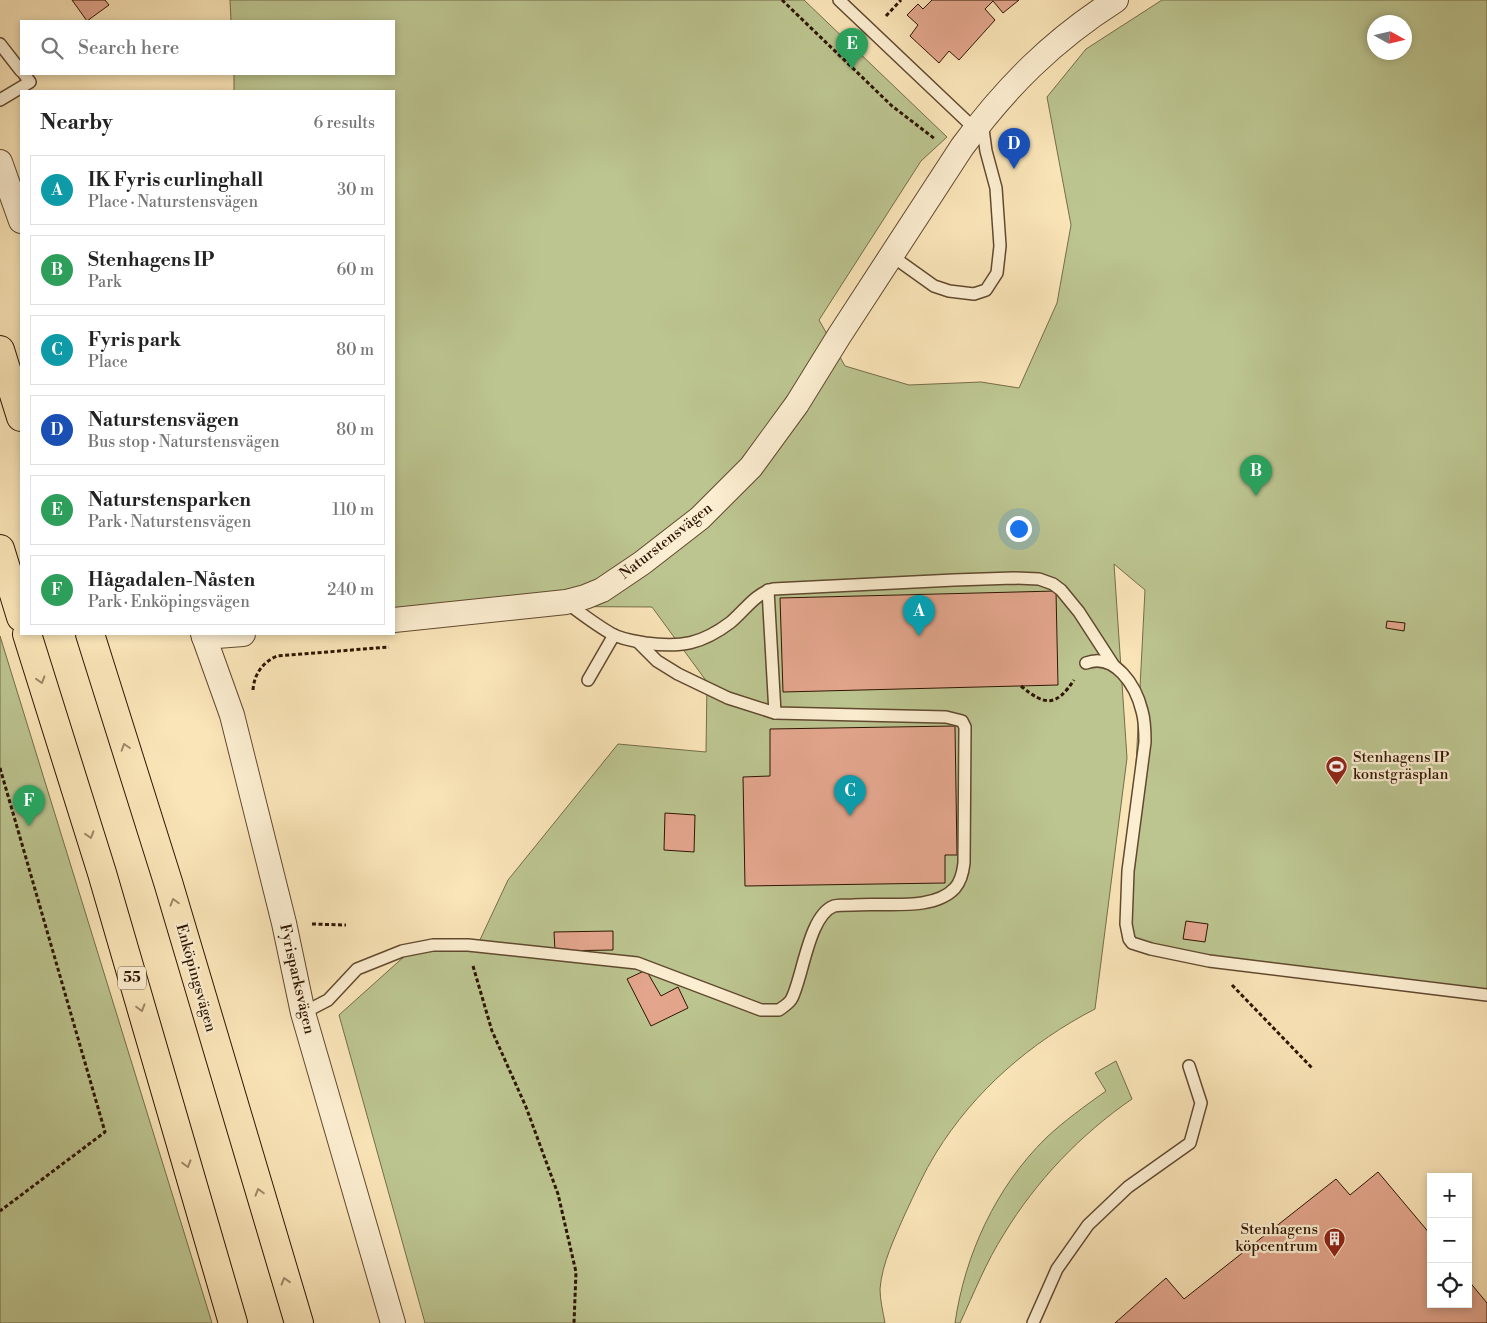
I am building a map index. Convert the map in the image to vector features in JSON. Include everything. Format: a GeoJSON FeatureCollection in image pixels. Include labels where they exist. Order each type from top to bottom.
{"type":"FeatureCollection","features":[{"type":"Feature","properties":{"kind":"main road"},"geometry":{"type":"LineString","coordinates":[[0,350],[20,414]]}},
{"type":"Feature","properties":{"kind":"main road"},"geometry":{"type":"LineString","coordinates":[[0,549],[20,614]]}},
{"type":"Feature","properties":{"kind":"main road","name":"55"},"geometry":{"type":"LineString","coordinates":[[27,635],[102,873],[233,1323]]}},
{"type":"Feature","properties":{"kind":"main road","name":"Enköpingsvägen"},"geometry":{"type":"LineString","coordinates":[[90,635],[168,882],[272,1239],[299,1323]]}},
{"type":"Feature","properties":{"kind":"street","name":"Naturstensvägen"},"geometry":{"type":"LineString","coordinates":[[395,620],[566,602],[585,597],[602,590],[642,563],[700,518],[751,467],[797,404],[838,336],[978,124],[1038,59],[1091,16],[1116,0]]}},
{"type":"Feature","properties":{"kind":"street"},"geometry":{"type":"LineString","coordinates":[[0,162],[20,218]]}},
{"type":"Feature","properties":{"kind":"street"},"geometry":{"type":"LineString","coordinates":[[204,636],[224,635]]}},
{"type":"Feature","properties":{"kind":"street","name":"Fyrisparksvägen"},"geometry":{"type":"LineString","coordinates":[[204,636],[232,715],[284,923],[303,1014],[393,1323]]}},
{"type":"Feature","properties":{"kind":"lane"},"geometry":{"type":"LineString","coordinates":[[840,0],[978,124],[996,188],[1000,246],[997,273],[986,290],[974,294],[949,292],[934,286],[892,256]]}},
{"type":"Feature","properties":{"kind":"lane"},"geometry":{"type":"LineString","coordinates":[[0,44],[20,70]]}},
{"type":"Feature","properties":{"kind":"lane"},"geometry":{"type":"LineString","coordinates":[[0,100],[30,82],[25,75]]}},
{"type":"Feature","properties":{"kind":"lane"},"geometry":{"type":"LineString","coordinates":[[566,602],[614,635],[638,642],[676,646],[699,641],[732,621],[768,590],[1014,578],[1039,579],[1053,584],[1061,590],[1079,612],[1114,666],[1122,673],[1136,693],[1145,725],[1145,742],[1128,871],[1125,916],[1129,939],[1136,946],[1210,961],[1487,995]]}},
{"type":"Feature","properties":{"kind":"lane"},"geometry":{"type":"LineString","coordinates":[[768,590],[775,714]]}},
{"type":"Feature","properties":{"kind":"lane"},"geometry":{"type":"LineString","coordinates":[[588,680],[614,635]]}},
{"type":"Feature","properties":{"kind":"lane"},"geometry":{"type":"LineString","coordinates":[[303,1014],[328,1000],[357,969],[402,951],[433,945],[468,945],[638,963],[761,1010],[778,1010],[792,999],[809,944],[820,918],[833,906],[919,904],[943,897],[955,888],[962,877],[964,863],[965,727],[962,721],[946,717],[775,714],[728,698],[678,674],[657,661],[638,642]]}},
{"type":"Feature","properties":{"kind":"lane"},"geometry":{"type":"LineString","coordinates":[[1086,663],[1095,660],[1114,666]]}},
{"type":"Feature","properties":{"kind":"lane"},"geometry":{"type":"LineString","coordinates":[[1033,1323],[1057,1269],[1088,1225],[1128,1187],[1190,1143],[1202,1102],[1188,1066]]}},
{"type":"Feature","properties":{"kind":"path"},"geometry":{"type":"LineString","coordinates":[[782,0],[892,106],[956,156]]}},
{"type":"Feature","properties":{"kind":"path"},"geometry":{"type":"LineString","coordinates":[[226,699],[253,694],[254,682],[260,669],[271,659],[278,656],[392,647]]}},
{"type":"Feature","properties":{"kind":"path"},"geometry":{"type":"LineString","coordinates":[[1021,686],[1036,698],[1045,701],[1053,700],[1065,693],[1086,663]]}},
{"type":"Feature","properties":{"kind":"path"},"geometry":{"type":"LineString","coordinates":[[0,768],[105,1132],[0,1212]]}},
{"type":"Feature","properties":{"kind":"path"},"geometry":{"type":"LineString","coordinates":[[284,923],[346,925]]}},
{"type":"Feature","properties":{"kind":"path"},"geometry":{"type":"LineString","coordinates":[[468,945],[477,983],[492,1031],[526,1108],[558,1194],[576,1272],[574,1323]]}},
{"type":"Feature","properties":{"kind":"path"},"geometry":{"type":"LineString","coordinates":[[1210,961],[1313,1070]]}},
{"type":"Feature","properties":{"kind":"green space"},"geometry":{"type":"Polygon","coordinates":[[[230,0],[804,0],[947,137],[921,161],[819,320],[845,366],[909,385],[981,382],[1019,388],[1057,303],[1071,225],[1047,97],[1086,49],[1162,0],[1487,0],[1487,999],[1210,961],[1129,939],[1130,883],[1145,590],[1114,564],[1127,758],[1095,1009],[1048,1037],[1006,1070],[986,1089],[951,1130],[924,1175],[886,1260],[880,1289],[885,1323],[425,1323],[339,1015],[407,954],[478,944],[508,880],[618,744],[706,752],[707,682],[652,607],[480,606],[395,614],[395,90],[234,90],[234,75],[395,75],[395,20],[231,20],[230,0]]]}},
{"type":"Feature","properties":{"kind":"green space"},"geometry":{"type":"Polygon","coordinates":[[[0,636],[212,1323],[0,1323],[0,636]]]}},
{"type":"Feature","properties":{"kind":"green space"},"geometry":{"type":"Polygon","coordinates":[[[1116,1061],[1132,1099],[1095,1127],[1078,1143],[1030,1195],[1004,1234],[980,1278],[960,1323],[955,1323],[966,1272],[975,1247],[998,1200],[1028,1157],[1046,1138],[1106,1091],[1095,1073],[1116,1061]]]}},
{"type":"Feature","properties":{"kind":"building"},"geometry":{"type":"Polygon","coordinates":[[[72,0],[105,0],[109,5],[86,20],[72,0]]]}},
{"type":"Feature","properties":{"kind":"building"},"geometry":{"type":"Polygon","coordinates":[[[932,0],[1019,0],[1003,13],[993,1],[985,9],[995,20],[959,60],[949,51],[939,63],[910,36],[918,25],[907,15],[918,4],[923,9],[932,0]]]}},
{"type":"Feature","properties":{"kind":"building"},"geometry":{"type":"Polygon","coordinates":[[[1056,591],[1058,685],[783,692],[780,598],[1056,591]]]}},
{"type":"Feature","properties":{"kind":"building"},"geometry":{"type":"Polygon","coordinates":[[[1387,621],[1405,623],[1404,631],[1386,628],[1387,621]]]}},
{"type":"Feature","properties":{"kind":"building"},"geometry":{"type":"Polygon","coordinates":[[[955,726],[957,855],[945,855],[945,883],[745,886],[743,777],[770,776],[770,729],[955,726]]]}},
{"type":"Feature","properties":{"kind":"building"},"geometry":{"type":"Polygon","coordinates":[[[665,813],[695,815],[694,852],[664,850],[665,813]]]}},
{"type":"Feature","properties":{"kind":"building"},"geometry":{"type":"Polygon","coordinates":[[[1186,921],[1208,924],[1205,942],[1183,939],[1186,921]]]}},
{"type":"Feature","properties":{"kind":"building"},"geometry":{"type":"Polygon","coordinates":[[[613,931],[613,950],[555,951],[554,932],[613,931]]]}},
{"type":"Feature","properties":{"kind":"building"},"geometry":{"type":"Polygon","coordinates":[[[646,970],[661,996],[678,987],[688,1008],[651,1026],[627,979],[646,970]]]}},
{"type":"Feature","properties":{"kind":"building","name":"Stenhagens köpcentrum"},"geometry":{"type":"Polygon","coordinates":[[[1378,1172],[1427,1230],[1427,1308],[1472,1308],[1472,1285],[1487,1303],[1487,1323],[1115,1323],[1166,1278],[1184,1299],[1336,1179],[1350,1195],[1378,1172]]]}},
{"type":"Feature","properties":{"kind":"place","name":"Naturstensparken"},"geometry":{"type":"Point","coordinates":[852,69]}},
{"type":"Feature","properties":{"kind":"place","name":"Naturstensvägen"},"geometry":{"type":"Point","coordinates":[1014,169]}},
{"type":"Feature","properties":{"kind":"place","name":"Stenhagens IP"},"geometry":{"type":"Point","coordinates":[1256,496]}},
{"type":"Feature","properties":{"kind":"place","name":"IK Fyris curlinghall"},"geometry":{"type":"Point","coordinates":[919,636]}},
{"type":"Feature","properties":{"kind":"place","name":"Stenhagens IP konstgräsplan"},"geometry":{"type":"Point","coordinates":[1337,785]}},
{"type":"Feature","properties":{"kind":"place","name":"Fyris park"},"geometry":{"type":"Point","coordinates":[850,816]}},
{"type":"Feature","properties":{"kind":"place","name":"Hågadalen-Nåsten"},"geometry":{"type":"Point","coordinates":[29,826]}},
{"type":"Feature","properties":{"kind":"place","name":"Stenhagens köpcentrum"},"geometry":{"type":"Point","coordinates":[1334,1257]}}]}
